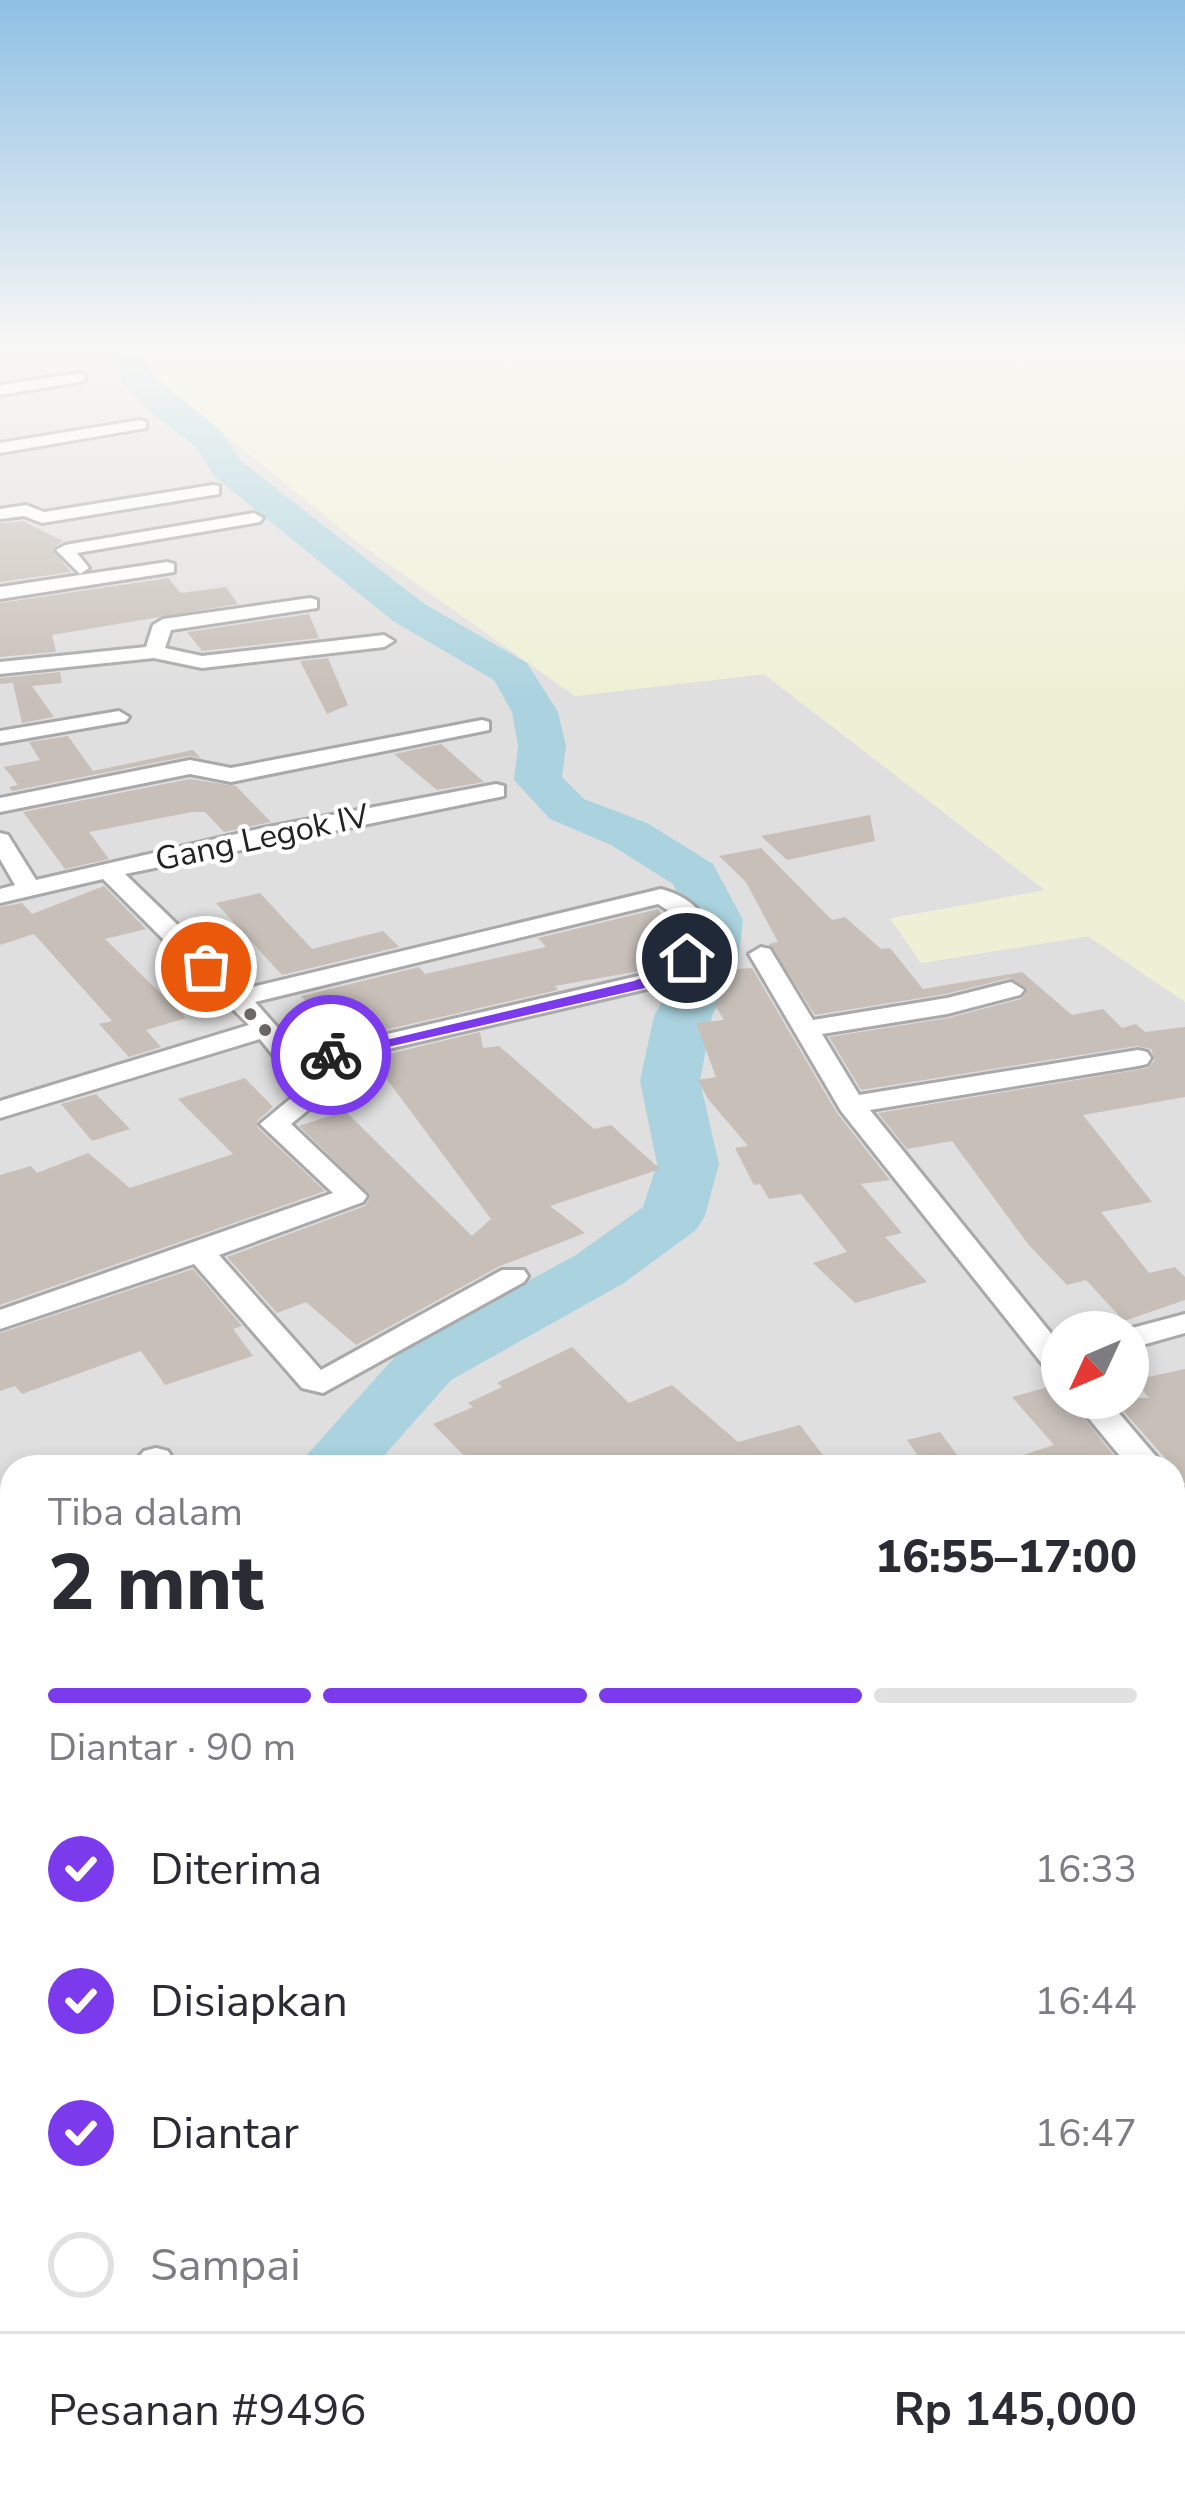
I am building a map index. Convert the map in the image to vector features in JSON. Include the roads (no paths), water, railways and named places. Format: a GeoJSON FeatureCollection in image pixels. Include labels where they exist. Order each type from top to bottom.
{"type":"FeatureCollection","features":[{"type":"Feature","properties":{"kind":"street"},"geometry":{"type":"LineString","coordinates":[[42,518],[213,490]]}},
{"type":"Feature","properties":{"kind":"street"},"geometry":{"type":"LineString","coordinates":[[0,514],[26,510],[42,518],[70,550]]}},
{"type":"Feature","properties":{"kind":"street"},"geometry":{"type":"LineString","coordinates":[[80,568],[65,551],[254,518]]}},
{"type":"Feature","properties":{"kind":"street"},"geometry":{"type":"LineString","coordinates":[[0,593],[167,568]]}},
{"type":"Feature","properties":{"kind":"street"},"geometry":{"type":"LineString","coordinates":[[154,652],[160,627],[171,622],[310,604]]}},
{"type":"Feature","properties":{"kind":"street"},"geometry":{"type":"LineString","coordinates":[[0,668],[154,652],[202,662],[384,641]]}},
{"type":"Feature","properties":{"kind":"street"},"geometry":{"type":"LineString","coordinates":[[0,737],[119,717]]}},
{"type":"Feature","properties":{"kind":"street"},"geometry":{"type":"LineString","coordinates":[[0,805],[190,767],[231,775],[482,726]]}},
{"type":"Feature","properties":{"kind":"street","name":"Gang Legok IV"},"geometry":{"type":"LineString","coordinates":[[0,896],[263,835],[496,791]]}},
{"type":"Feature","properties":{"kind":"street"},"geometry":{"type":"LineString","coordinates":[[0,840],[29,888]]}},
{"type":"Feature","properties":{"kind":"street"},"geometry":{"type":"LineString","coordinates":[[0,1319],[353,1196],[276,1128],[278,1120],[316,1092],[296,1063],[238,998],[109,872]]}},
{"type":"Feature","properties":{"kind":"street"},"geometry":{"type":"LineString","coordinates":[[238,998],[661,896],[676,901],[692,916],[695,934],[687,958],[676,970],[655,980],[296,1063]]}},
{"type":"Feature","properties":{"kind":"street"},"geometry":{"type":"LineString","coordinates":[[761,955],[851,1105],[1041,1339]]}},
{"type":"Feature","properties":{"kind":"street"},"geometry":{"type":"LineString","coordinates":[[806,1029],[1012,990]]}},
{"type":"Feature","properties":{"kind":"street"},"geometry":{"type":"LineString","coordinates":[[0,1110],[263,1029]]}},
{"type":"Feature","properties":{"kind":"street"},"geometry":{"type":"LineString","coordinates":[[851,1105],[1138,1058]]}},
{"type":"Feature","properties":{"kind":"street"},"geometry":{"type":"LineString","coordinates":[[200,1252],[313,1381],[323,1383],[513,1276]]}},
{"type":"Feature","properties":{"kind":"street"},"geometry":{"type":"LineString","coordinates":[[1149,1333],[1185,1323]]}},
{"type":"Feature","properties":{"kind":"street"},"geometry":{"type":"LineString","coordinates":[[1106,1419],[1138,1455]]}},
{"type":"Feature","properties":{"kind":"waterway"},"geometry":{"type":"LineString","coordinates":[[225,464],[304,525],[345,566],[408,612],[511,672],[535,712],[542,746],[538,780],[567,809],[629,834],[695,875],[716,920],[710,966],[683,1016],[670,1081],[688,1164],[673,1216],[600,1269],[426,1365],[344,1455]]}}]}
